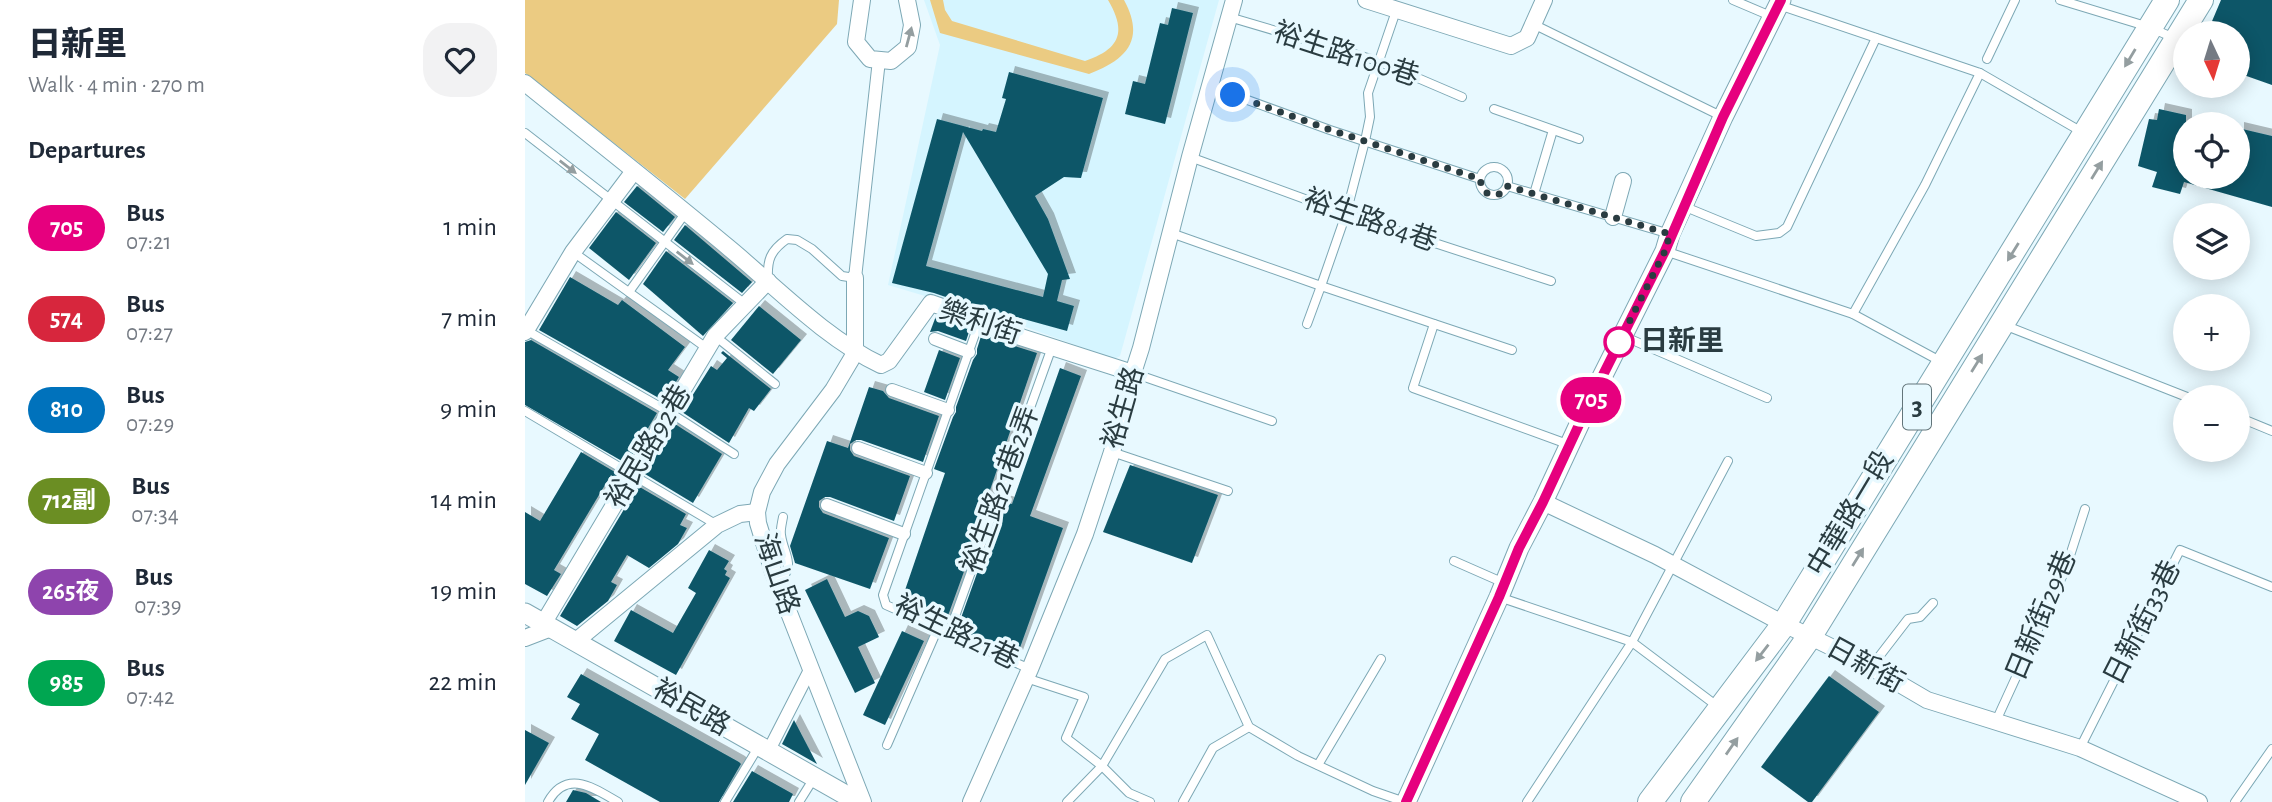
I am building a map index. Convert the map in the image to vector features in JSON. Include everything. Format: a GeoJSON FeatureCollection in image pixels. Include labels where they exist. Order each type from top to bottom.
{"type":"FeatureCollection","features":[{"type":"Feature","properties":{"kind":"main road","name":"中華路一段"},"geometry":{"type":"LineString","coordinates":[[1650,802],[1784,624],[2167,0]]}},
{"type":"Feature","properties":{"kind":"main road","name":"中華路一段"},"geometry":{"type":"LineString","coordinates":[[2189,21],[2201,0]]}},
{"type":"Feature","properties":{"kind":"main road","name":"中華路一段"},"geometry":{"type":"LineString","coordinates":[[1693,802],[1810,636],[2173,48]]}},
{"type":"Feature","properties":{"kind":"street"},"geometry":{"type":"LineString","coordinates":[[862,0],[856,42],[870,59],[891,61],[908,47],[912,25],[907,0]]}},
{"type":"Feature","properties":{"kind":"street","name":"裕生路"},"geometry":{"type":"LineString","coordinates":[[971,802],[1085,534],[1112,452],[1189,157],[1234,0]]}},
{"type":"Feature","properties":{"kind":"street"},"geometry":{"type":"LineString","coordinates":[[1366,0],[1398,5],[1511,46],[1527,38],[1544,0]]}},
{"type":"Feature","properties":{"kind":"street"},"geometry":{"type":"LineString","coordinates":[[1406,802],[1519,548],[1623,336],[1723,117],[1778,7]]}},
{"type":"Feature","properties":{"kind":"street"},"geometry":{"type":"LineString","coordinates":[[855,353],[855,278],[879,60]]}},
{"type":"Feature","properties":{"kind":"street"},"geometry":{"type":"LineString","coordinates":[[525,83],[686,212],[855,353]]}},
{"type":"Feature","properties":{"kind":"street"},"geometry":{"type":"LineString","coordinates":[[526,331],[573,252],[634,171]]}},
{"type":"Feature","properties":{"kind":"street"},"geometry":{"type":"LineString","coordinates":[[1613,217],[1622,181]]}},
{"type":"Feature","properties":{"kind":"street","name":"裕民路92巷"},"geometry":{"type":"LineString","coordinates":[[547,626],[633,473],[711,343],[768,281]]}},
{"type":"Feature","properties":{"kind":"street","name":"樂利街"},"geometry":{"type":"LineString","coordinates":[[855,353],[881,365],[889,361],[931,303],[980,320],[1002,331],[1132,373]]}},
{"type":"Feature","properties":{"kind":"street"},"geometry":{"type":"LineString","coordinates":[[935,339],[969,352]]}},
{"type":"Feature","properties":{"kind":"street","name":"海山路"},"geometry":{"type":"LineString","coordinates":[[855,353],[833,390],[777,464],[762,492],[757,512],[764,546],[863,802]]}},
{"type":"Feature","properties":{"kind":"street"},"geometry":{"type":"LineString","coordinates":[[892,390],[948,410]]}},
{"type":"Feature","properties":{"kind":"street"},"geometry":{"type":"LineString","coordinates":[[858,448],[926,473]]}},
{"type":"Feature","properties":{"kind":"street","name":"日新街"},"geometry":{"type":"LineString","coordinates":[[1543,502],[1672,564],[1871,667],[1927,700],[2080,748],[2199,802]]}},
{"type":"Feature","properties":{"kind":"street"},"geometry":{"type":"LineString","coordinates":[[827,505],[904,534]]}},
{"type":"Feature","properties":{"kind":"street"},"geometry":{"type":"LineString","coordinates":[[576,641],[717,525],[740,514],[757,512]]}},
{"type":"Feature","properties":{"kind":"street","name":"裕民路"},"geometry":{"type":"LineString","coordinates":[[525,613],[857,802]]}},
{"type":"Feature","properties":{"kind":"street"},"geometry":{"type":"LineString","coordinates":[[525,638],[547,626]]}},
{"type":"Feature","properties":{"kind":"street"},"geometry":{"type":"LineString","coordinates":[[764,749],[811,668]]}},
{"type":"Feature","properties":{"kind":"lane"},"geometry":{"type":"LineString","coordinates":[[1733,0],[1778,7],[1980,74],[2085,133]]}},
{"type":"Feature","properties":{"kind":"lane"},"geometry":{"type":"LineString","coordinates":[[1987,59],[2015,0]]}},
{"type":"Feature","properties":{"kind":"lane"},"geometry":{"type":"LineString","coordinates":[[2060,0],[2149,27],[2173,38]]}},
{"type":"Feature","properties":{"kind":"lane"},"geometry":{"type":"LineString","coordinates":[[1307,324],[1346,214],[1370,117],[1368,93],[1398,5]]}},
{"type":"Feature","properties":{"kind":"lane","name":"裕生路100巷"},"geometry":{"type":"LineString","coordinates":[[1229,17],[1378,61],[1462,97]]}},
{"type":"Feature","properties":{"kind":"lane"},"geometry":{"type":"LineString","coordinates":[[1533,24],[1723,117]]}},
{"type":"Feature","properties":{"kind":"lane"},"geometry":{"type":"LineString","coordinates":[[1683,206],[1756,236],[1779,233],[1787,227],[1876,38]]}},
{"type":"Feature","properties":{"kind":"lane"},"geometry":{"type":"LineString","coordinates":[[1853,314],[1924,185],[1980,74]]}},
{"type":"Feature","properties":{"kind":"lane"},"geometry":{"type":"LineString","coordinates":[[1209,86],[1480,179]]}},
{"type":"Feature","properties":{"kind":"lane"},"geometry":{"type":"LineString","coordinates":[[1494,109],[1579,139]]}},
{"type":"Feature","properties":{"kind":"lane"},"geometry":{"type":"LineString","coordinates":[[1534,194],[1553,130]]}},
{"type":"Feature","properties":{"kind":"lane"},"geometry":{"type":"LineString","coordinates":[[525,133],[745,304]]}},
{"type":"Feature","properties":{"kind":"lane","name":"裕生路84巷"},"geometry":{"type":"LineString","coordinates":[[1189,157],[1346,214],[1551,281]]}},
{"type":"Feature","properties":{"kind":"lane"},"geometry":{"type":"LineString","coordinates":[[1498,167],[1508,177],[1507,186],[1501,194],[1492,195],[1484,191],[1480,179],[1488,168],[1498,167]]}},
{"type":"Feature","properties":{"kind":"lane"},"geometry":{"type":"LineString","coordinates":[[1507,186],[1613,217],[1667,242],[1853,314],[1944,363]]}},
{"type":"Feature","properties":{"kind":"lane"},"geometry":{"type":"LineString","coordinates":[[629,292],[686,212]]}},
{"type":"Feature","properties":{"kind":"lane"},"geometry":{"type":"LineString","coordinates":[[1171,233],[1512,350]]}},
{"type":"Feature","properties":{"kind":"lane"},"geometry":{"type":"LineString","coordinates":[[768,281],[768,261],[778,246],[787,239],[797,240],[812,249],[842,276],[855,278]]}},
{"type":"Feature","properties":{"kind":"lane"},"geometry":{"type":"LineString","coordinates":[[573,252],[629,292],[775,384]]}},
{"type":"Feature","properties":{"kind":"lane"},"geometry":{"type":"LineString","coordinates":[[904,534],[980,320]]}},
{"type":"Feature","properties":{"kind":"lane"},"geometry":{"type":"LineString","coordinates":[[1434,324],[1413,388],[1570,445]]}},
{"type":"Feature","properties":{"kind":"lane"},"geometry":{"type":"LineString","coordinates":[[2001,324],[2173,392]]}},
{"type":"Feature","properties":{"kind":"lane"},"geometry":{"type":"LineString","coordinates":[[526,331],[669,412],[734,454]]}},
{"type":"Feature","properties":{"kind":"lane"},"geometry":{"type":"LineString","coordinates":[[1623,336],[1767,398]]}},
{"type":"Feature","properties":{"kind":"lane","name":"裕生路21巷2弄"},"geometry":{"type":"LineString","coordinates":[[949,633],[1052,348]]}},
{"type":"Feature","properties":{"kind":"lane"},"geometry":{"type":"LineString","coordinates":[[1132,373],[1272,421]]}},
{"type":"Feature","properties":{"kind":"lane"},"geometry":{"type":"LineString","coordinates":[[525,411],[717,525]]}},
{"type":"Feature","properties":{"kind":"lane"},"geometry":{"type":"LineString","coordinates":[[2250,422],[2272,431]]}},
{"type":"Feature","properties":{"kind":"lane"},"geometry":{"type":"LineString","coordinates":[[1112,452],[1228,491]]}},
{"type":"Feature","properties":{"kind":"lane"},"geometry":{"type":"LineString","coordinates":[[1527,802],[1632,642],[1728,461]]}},
{"type":"Feature","properties":{"kind":"lane","name":"日新街29巷"},"geometry":{"type":"LineString","coordinates":[[1996,721],[2066,568],[2085,509]]}},
{"type":"Feature","properties":{"kind":"lane"},"geometry":{"type":"LineString","coordinates":[[778,583],[786,575],[788,565],[787,551],[781,535],[782,517]]}},
{"type":"Feature","properties":{"kind":"lane","name":"裕生路21巷"},"geometry":{"type":"LineString","coordinates":[[904,534],[883,596],[886,605],[1084,697],[1066,738],[1102,766]]}},
{"type":"Feature","properties":{"kind":"lane","name":"日新街33巷"},"geometry":{"type":"LineString","coordinates":[[2080,748],[2180,550],[2272,587]]}},
{"type":"Feature","properties":{"kind":"lane"},"geometry":{"type":"LineString","coordinates":[[1454,561],[1501,590],[1632,642],[1719,708]]}},
{"type":"Feature","properties":{"kind":"lane"},"geometry":{"type":"LineString","coordinates":[[1871,667],[1908,620],[1920,617],[1933,603]]}},
{"type":"Feature","properties":{"kind":"lane"},"geometry":{"type":"LineString","coordinates":[[887,745],[938,628]]}},
{"type":"Feature","properties":{"kind":"lane"},"geometry":{"type":"LineString","coordinates":[[1067,802],[1102,766],[1165,659],[1206,635],[1249,727],[1298,756],[1373,791],[1406,802]]}},
{"type":"Feature","properties":{"kind":"lane"},"geometry":{"type":"LineString","coordinates":[[1318,765],[1381,659]]}},
{"type":"Feature","properties":{"kind":"lane"},"geometry":{"type":"LineString","coordinates":[[1183,802],[1213,748],[1249,727]]}},
{"type":"Feature","properties":{"kind":"lane"},"geometry":{"type":"LineString","coordinates":[[725,802],[764,749]]}},
{"type":"Feature","properties":{"kind":"lane"},"geometry":{"type":"LineString","coordinates":[[2235,802],[2272,749]]}},
{"type":"Feature","properties":{"kind":"lane"},"geometry":{"type":"LineString","coordinates":[[1102,766],[1129,793],[1150,802]]}},
{"type":"Feature","properties":{"kind":"lane"},"geometry":{"type":"LineString","coordinates":[[799,802],[814,778]]}},
{"type":"Feature","properties":{"kind":"lane"},"geometry":{"type":"LineString","coordinates":[[548,802],[564,786],[585,783],[618,802]]}},
{"type":"Feature","properties":{"kind":"shaded area"},"geometry":{"type":"Polygon","coordinates":[[[525,0],[839,0],[837,24],[685,199],[525,73],[525,0]]]}},
{"type":"Feature","properties":{"kind":"shaded area"},"geometry":{"type":"Polygon","coordinates":[[[924,0],[1219,0],[1120,356],[1114,359],[1009,321],[888,285],[940,45],[924,0]]]}},
{"type":"Feature","properties":{"kind":"shaded area"},"geometry":{"type":"Polygon","coordinates":[[[930,0],[943,0],[945,10],[952,21],[1085,61],[1113,45],[1117,38],[1117,21],[1108,0],[1124,0],[1133,26],[1132,37],[1129,47],[1122,55],[1089,74],[940,33],[930,0]]]}},
{"type":"Feature","properties":{"kind":"building"},"geometry":{"type":"Polygon","coordinates":[[[2221,0],[2272,0],[2272,85],[2251,78],[2251,21],[2212,21],[2221,0]]]}},
{"type":"Feature","properties":{"kind":"building"},"geometry":{"type":"Polygon","coordinates":[[[1172,8],[1193,13],[1165,124],[1125,114],[1133,81],[1145,84],[1160,23],[1168,25],[1172,8]]]}},
{"type":"Feature","properties":{"kind":"building"},"geometry":{"type":"Polygon","coordinates":[[[1009,72],[1103,98],[1081,178],[1064,177],[1035,196],[1048,219],[1070,279],[1062,280],[1057,301],[1074,306],[1067,331],[892,283],[937,119],[996,132],[1006,99],[1002,98],[1009,72]],[[963,132],[926,266],[1043,297],[1048,274],[963,132]]]}},
{"type":"Feature","properties":{"kind":"building"},"geometry":{"type":"Polygon","coordinates":[[[2159,109],[2173,112],[2173,189],[2182,189],[2180,194],[2152,187],[2157,172],[2138,166],[2149,119],[2157,120],[2159,109]]]}},
{"type":"Feature","properties":{"kind":"building"},"geometry":{"type":"Polygon","coordinates":[[[2250,131],[2272,136],[2272,207],[2209,189],[2250,189],[2250,131]]]}},
{"type":"Feature","properties":{"kind":"building"},"geometry":{"type":"Polygon","coordinates":[[[637,186],[675,217],[663,232],[624,202],[637,186]]]}},
{"type":"Feature","properties":{"kind":"building"},"geometry":{"type":"Polygon","coordinates":[[[616,212],[656,243],[629,280],[589,248],[616,212]]]}},
{"type":"Feature","properties":{"kind":"building"},"geometry":{"type":"Polygon","coordinates":[[[685,225],[752,282],[742,293],[674,240],[685,225]]]}},
{"type":"Feature","properties":{"kind":"building"},"geometry":{"type":"Polygon","coordinates":[[[666,251],[733,303],[703,336],[643,284],[666,251]]]}},
{"type":"Feature","properties":{"kind":"building"},"geometry":{"type":"Polygon","coordinates":[[[570,277],[618,305],[622,300],[685,347],[668,370],[679,377],[664,401],[539,330],[570,277]]]}},
{"type":"Feature","properties":{"kind":"building"},"geometry":{"type":"Polygon","coordinates":[[[759,306],[801,340],[773,374],[731,340],[759,306]]]}},
{"type":"Feature","properties":{"kind":"building"},"geometry":{"type":"Polygon","coordinates":[[[936,316],[968,327],[970,329],[966,341],[938,331],[930,332],[936,316]]]}},
{"type":"Feature","properties":{"kind":"building"},"geometry":{"type":"Polygon","coordinates":[[[982,333],[1037,353],[988,496],[991,497],[945,624],[929,617],[931,609],[902,599],[945,473],[934,469],[977,354],[982,333]]]}},
{"type":"Feature","properties":{"kind":"building"},"geometry":{"type":"Polygon","coordinates":[[[531,340],[657,413],[627,464],[525,405],[525,342],[531,340]]]}},
{"type":"Feature","properties":{"kind":"building"},"geometry":{"type":"Polygon","coordinates":[[[939,350],[960,358],[945,400],[924,392],[939,350]]]}},
{"type":"Feature","properties":{"kind":"building"},"geometry":{"type":"Polygon","coordinates":[[[723,351],[771,389],[754,411],[749,408],[729,443],[682,412],[711,366],[717,370],[727,358],[721,353],[723,351]]]}},
{"type":"Feature","properties":{"kind":"building"},"geometry":{"type":"Polygon","coordinates":[[[1060,368],[1081,376],[1030,516],[1063,528],[1017,656],[957,629],[1003,501],[1012,504],[1060,368]]]}},
{"type":"Feature","properties":{"kind":"building"},"geometry":{"type":"Polygon","coordinates":[[[869,387],[883,391],[889,398],[939,416],[923,462],[861,440],[850,444],[854,456],[910,476],[894,521],[830,497],[819,501],[823,513],[889,538],[870,589],[795,563],[790,546],[827,441],[848,448],[869,387]]]}},
{"type":"Feature","properties":{"kind":"building"},"geometry":{"type":"Polygon","coordinates":[[[675,424],[722,454],[693,503],[645,474],[675,424]]]}},
{"type":"Feature","properties":{"kind":"building"},"geometry":{"type":"Polygon","coordinates":[[[581,452],[620,475],[617,479],[611,475],[554,570],[561,574],[547,596],[525,584],[525,512],[540,521],[581,452]]]}},
{"type":"Feature","properties":{"kind":"building"},"geometry":{"type":"Polygon","coordinates":[[[1130,465],[1218,495],[1192,563],[1103,532],[1130,465]]]}},
{"type":"Feature","properties":{"kind":"building"},"geometry":{"type":"Polygon","coordinates":[[[638,486],[686,514],[680,525],[687,528],[678,544],[649,568],[627,555],[611,582],[617,585],[608,601],[577,626],[560,616],[638,486]]]}},
{"type":"Feature","properties":{"kind":"building"},"geometry":{"type":"Polygon","coordinates":[[[709,550],[729,561],[724,569],[727,571],[725,575],[730,578],[676,675],[614,641],[631,610],[673,633],[696,593],[688,588],[709,550]]]}},
{"type":"Feature","properties":{"kind":"building"},"geometry":{"type":"Polygon","coordinates":[[[827,579],[845,617],[858,611],[869,616],[879,637],[858,647],[875,683],[855,693],[805,590],[827,579]]]}},
{"type":"Feature","properties":{"kind":"building"},"geometry":{"type":"Polygon","coordinates":[[[902,631],[924,641],[885,725],[863,715],[902,631]]]}},
{"type":"Feature","properties":{"kind":"building"},"geometry":{"type":"Polygon","coordinates":[[[581,674],[739,762],[741,764],[719,802],[660,802],[585,760],[599,734],[571,719],[580,704],[567,697],[581,674]]]}},
{"type":"Feature","properties":{"kind":"building"},"geometry":{"type":"Polygon","coordinates":[[[1829,676],[1879,712],[1812,802],[1808,802],[1761,767],[1829,676]]]}},
{"type":"Feature","properties":{"kind":"building"},"geometry":{"type":"Polygon","coordinates":[[[794,720],[817,764],[782,744],[794,720]]]}},
{"type":"Feature","properties":{"kind":"building"},"geometry":{"type":"Polygon","coordinates":[[[525,730],[549,743],[525,785],[525,730]]]}},
{"type":"Feature","properties":{"kind":"building"},"geometry":{"type":"Polygon","coordinates":[[[752,771],[793,794],[789,802],[733,802],[752,771]]]}},
{"type":"Feature","properties":{"kind":"building"},"geometry":{"type":"Polygon","coordinates":[[[573,790],[586,793],[601,802],[566,802],[573,790]]]}},
{"type":"Feature","properties":{"kind":"bus line","name":"705"},"geometry":{"type":"LineString","coordinates":[[1406,802],[1519,548],[1665,251],[1670,234],[1723,117],[1781,0]]}},
{"type":"Feature","properties":{"kind":"place","name":"日新里"},"geometry":{"type":"Point","coordinates":[1619,342]}},
{"type":"Feature","properties":{"kind":"route"},"geometry":{"type":"LineString","coordinates":[[1233,95],[1480,179],[1482,188],[1488,194],[1501,194],[1507,186],[1670,234],[1665,251],[1619,342]]}}]}
